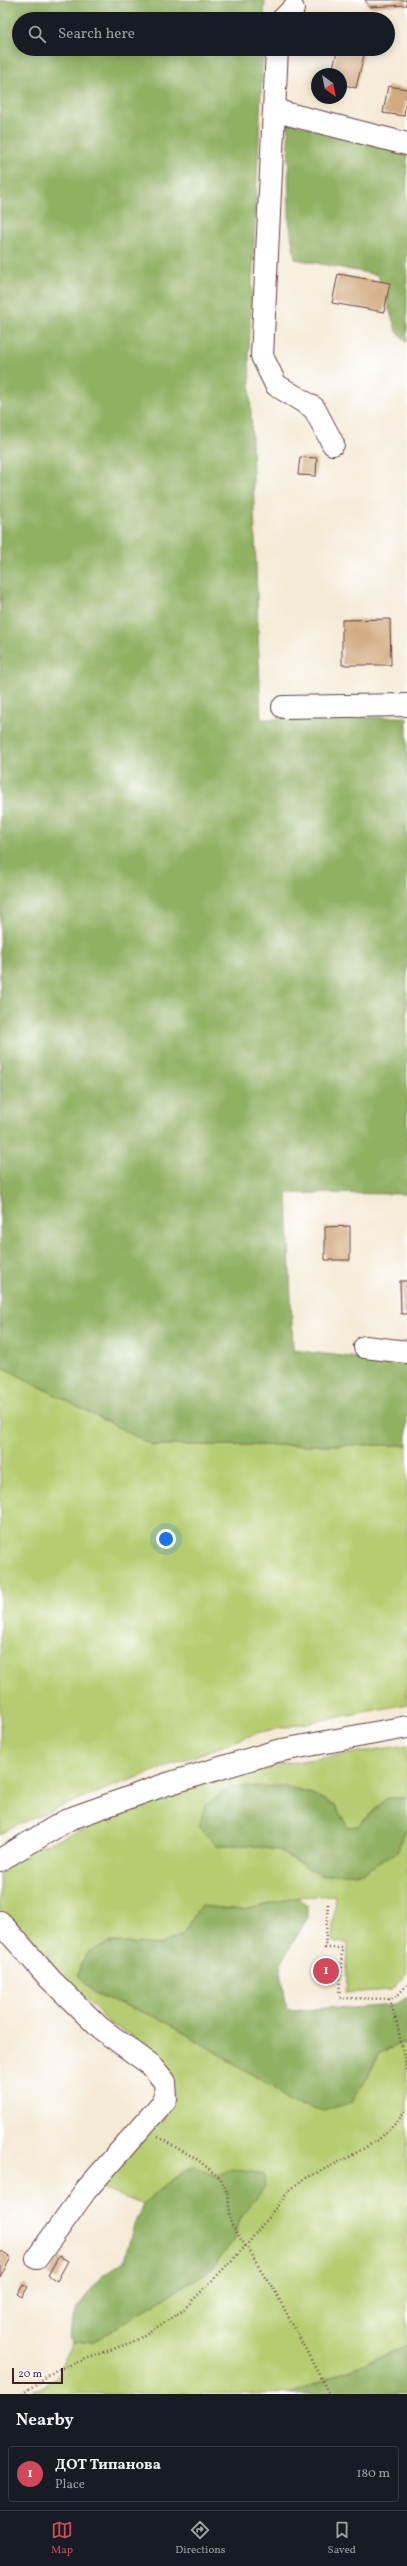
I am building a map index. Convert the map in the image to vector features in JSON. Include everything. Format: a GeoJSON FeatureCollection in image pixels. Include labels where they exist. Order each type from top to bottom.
{"type":"FeatureCollection","features":[{"type":"Feature","properties":{"kind":"street"},"geometry":{"type":"LineString","coordinates":[[277,56],[276,111],[262,356],[276,385],[314,408],[333,444]]}},
{"type":"Feature","properties":{"kind":"street"},"geometry":{"type":"LineString","coordinates":[[276,111],[407,144]]}},
{"type":"Feature","properties":{"kind":"street"},"geometry":{"type":"LineString","coordinates":[[283,707],[407,705]]}},
{"type":"Feature","properties":{"kind":"street"},"geometry":{"type":"LineString","coordinates":[[365,1347],[407,1352]]}},
{"type":"Feature","properties":{"kind":"street"},"geometry":{"type":"LineString","coordinates":[[0,1860],[69,1819],[164,1785],[277,1751],[407,1727]]}},
{"type":"Feature","properties":{"kind":"street"},"geometry":{"type":"LineString","coordinates":[[0,1922],[50,1979],[100,2028],[151,2064],[165,2082],[166,2098],[140,2130],[86,2190],[37,2258]]}},
{"type":"Feature","properties":{"kind":"path"},"geometry":{"type":"LineString","coordinates":[[328,1904],[326,1948],[342,1948],[339,1998],[389,1999],[397,1996],[407,1985]]}},
{"type":"Feature","properties":{"kind":"path"},"geometry":{"type":"LineString","coordinates":[[389,1999],[396,2019],[407,2071]]}},
{"type":"Feature","properties":{"kind":"path"},"geometry":{"type":"LineString","coordinates":[[22,2394],[56,2370],[114,2351],[156,2328],[182,2310],[203,2292],[245,2247],[289,2191],[302,2180],[349,2157],[378,2140],[397,2122],[407,2109]]}},
{"type":"Feature","properties":{"kind":"path"},"geometry":{"type":"LineString","coordinates":[[140,2130],[169,2142],[198,2160],[221,2179],[228,2195],[231,2224],[276,2293],[329,2394]]}},
{"type":"Feature","properties":{"kind":"green space"},"geometry":{"type":"Polygon","coordinates":[[[0,0],[265,0],[264,12],[12,12],[12,56],[263,56],[249,352],[261,719],[407,717],[407,1194],[287,1193],[293,1350],[407,1364],[407,1445],[152,1445],[0,1366],[0,0]]]}},
{"type":"Feature","properties":{"kind":"green space"},"geometry":{"type":"Polygon","coordinates":[[[288,122],[407,153],[407,343],[396,330],[378,275],[295,259],[289,220],[288,122]]]}},
{"type":"Feature","properties":{"kind":"green space"},"geometry":{"type":"Polygon","coordinates":[[[0,1366],[152,1445],[407,1445],[407,1704],[260,1732],[98,1792],[12,1827],[0,1835],[0,1366]]]}},
{"type":"Feature","properties":{"kind":"green space"},"geometry":{"type":"Polygon","coordinates":[[[407,1745],[407,1798],[387,1798],[358,1826],[348,1827],[335,1806],[309,1792],[282,1786],[216,1845],[248,1845],[277,1850],[322,1876],[397,1852],[407,1826],[407,1973],[391,1990],[346,1993],[348,1943],[332,1942],[335,1895],[299,1897],[244,1910],[200,1906],[183,1934],[160,1945],[112,1942],[86,1953],[94,1993],[163,2020],[271,2086],[290,2102],[352,2101],[368,2077],[378,2055],[401,2043],[407,2043],[407,2346],[290,2394],[31,2394],[58,2375],[72,2343],[94,2341],[212,2269],[234,2240],[240,2219],[265,2186],[231,2169],[215,2177],[194,2166],[184,2171],[144,2205],[100,2188],[138,2144],[162,2121],[174,2098],[153,2055],[133,2037],[109,2023],[0,1914],[0,1872],[36,1848],[172,1794],[255,1768],[407,1745]]]}},
{"type":"Feature","properties":{"kind":"green space"},"geometry":{"type":"Polygon","coordinates":[[[282,1786],[309,1792],[335,1806],[348,1827],[358,1826],[387,1798],[407,1798],[407,1826],[397,1852],[363,1872],[322,1876],[277,1850],[248,1845],[216,1845],[199,1827],[205,1805],[231,1787],[282,1786]]]}},
{"type":"Feature","properties":{"kind":"green space"},"geometry":{"type":"Polygon","coordinates":[[[299,1897],[307,1905],[307,1919],[280,1964],[287,2009],[294,2011],[335,2007],[353,2008],[395,2005],[407,1997],[407,2043],[401,2043],[378,2055],[368,2077],[352,2102],[324,2111],[290,2102],[271,2086],[163,2020],[94,1993],[77,1975],[86,1953],[112,1942],[160,1945],[183,1934],[200,1906],[244,1910],[299,1897]]]}},
{"type":"Feature","properties":{"kind":"green space"},"geometry":{"type":"Polygon","coordinates":[[[194,2166],[215,2177],[231,2169],[264,2174],[265,2187],[240,2219],[234,2240],[212,2269],[94,2341],[72,2343],[68,2338],[77,2308],[101,2277],[124,2261],[134,2226],[143,2206],[152,2196],[167,2184],[194,2166]]]}},
{"type":"Feature","properties":{"kind":"green space"},"geometry":{"type":"Polygon","coordinates":[[[407,2346],[407,2394],[290,2394],[407,2346]]]}},
{"type":"Feature","properties":{"kind":"building"},"geometry":{"type":"Polygon","coordinates":[[[365,0],[406,0],[407,5],[369,7],[365,0]]]}},
{"type":"Feature","properties":{"kind":"building"},"geometry":{"type":"Polygon","coordinates":[[[336,56],[364,56],[356,88],[347,86],[347,68],[333,68],[336,56]]]}},
{"type":"Feature","properties":{"kind":"building"},"geometry":{"type":"Polygon","coordinates":[[[388,86],[407,89],[404,116],[383,113],[388,86]]]}},
{"type":"Feature","properties":{"kind":"building"},"geometry":{"type":"Polygon","coordinates":[[[338,274],[390,283],[384,312],[332,303],[338,274]]]}},
{"type":"Feature","properties":{"kind":"building"},"geometry":{"type":"Polygon","coordinates":[[[300,457],[317,458],[316,476],[298,475],[300,457]]]}},
{"type":"Feature","properties":{"kind":"building"},"geometry":{"type":"Polygon","coordinates":[[[390,619],[391,665],[342,665],[342,620],[390,619]]]}},
{"type":"Feature","properties":{"kind":"building"},"geometry":{"type":"Polygon","coordinates":[[[350,1226],[350,1260],[325,1260],[325,1227],[350,1226]]]}},
{"type":"Feature","properties":{"kind":"building"},"geometry":{"type":"Polygon","coordinates":[[[400,1281],[407,1281],[407,1314],[401,1314],[400,1281]]]}},
{"type":"Feature","properties":{"kind":"building"},"geometry":{"type":"Polygon","coordinates":[[[322,1965],[331,1966],[330,1976],[321,1976],[322,1965]]]}},
{"type":"Feature","properties":{"kind":"building"},"geometry":{"type":"Polygon","coordinates":[[[0,2251],[11,2258],[0,2277],[0,2251]]]}},
{"type":"Feature","properties":{"kind":"building"},"geometry":{"type":"Polygon","coordinates":[[[59,2256],[68,2261],[57,2281],[48,2275],[59,2256]]]}},
{"type":"Feature","properties":{"kind":"building"},"geometry":{"type":"Polygon","coordinates":[[[23,2284],[28,2287],[22,2297],[17,2294],[23,2284]]]}},
{"type":"Feature","properties":{"kind":"place","name":"ДОТ Типанова"},"geometry":{"type":"Point","coordinates":[326,1971]}}]}
